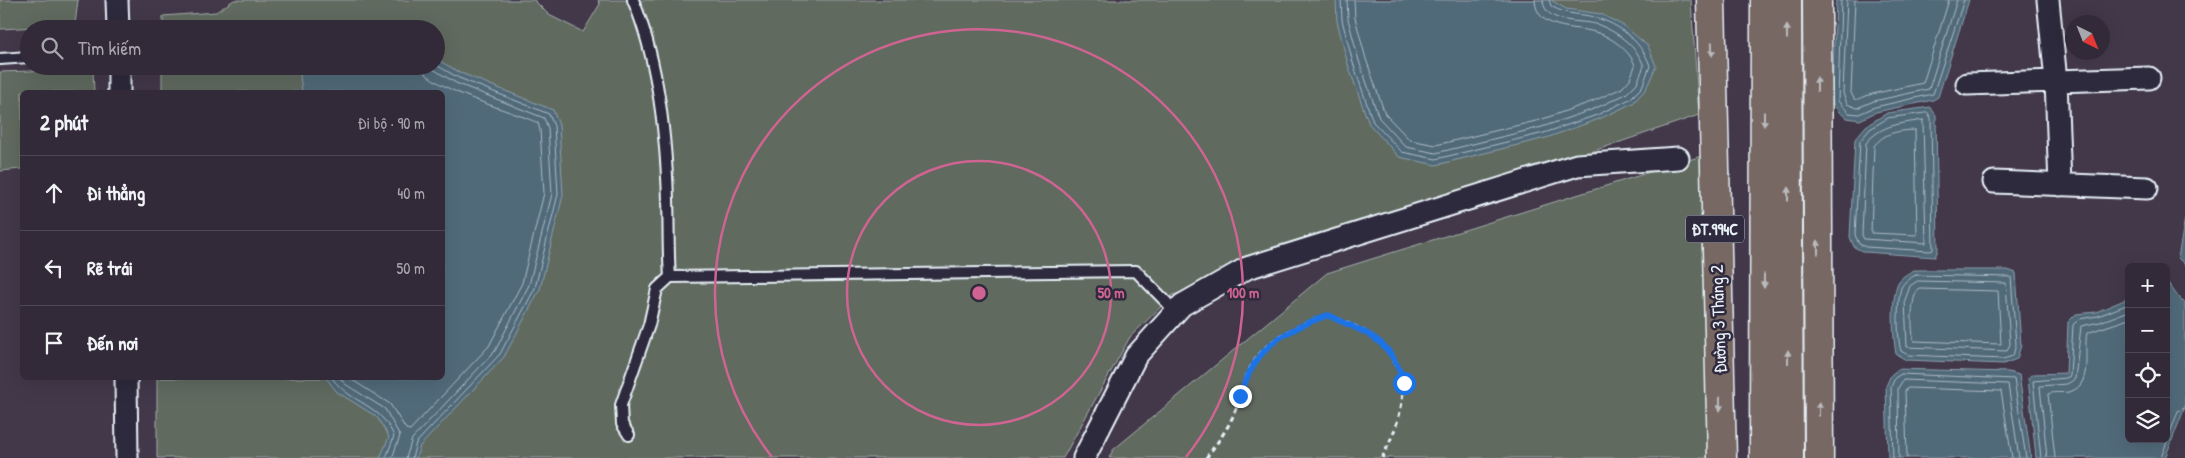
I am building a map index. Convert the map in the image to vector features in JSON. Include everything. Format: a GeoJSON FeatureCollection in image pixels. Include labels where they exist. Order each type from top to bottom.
{"type":"FeatureCollection","features":[{"type":"Feature","properties":{"kind":"main road","name":"Đường 3 Tháng 2"},"geometry":{"type":"LineString","coordinates":[[1711,0],[1722,458]]}},
{"type":"Feature","properties":{"kind":"main road","name":"ĐT.994C"},"geometry":{"type":"LineString","coordinates":[[1764,458],[1765,0]]}},
{"type":"Feature","properties":{"kind":"main road"},"geometry":{"type":"LineString","coordinates":[[1787,0],[1789,458]]}},
{"type":"Feature","properties":{"kind":"main road"},"geometry":{"type":"LineString","coordinates":[[1817,0],[1819,458]]}},
{"type":"Feature","properties":{"kind":"street"},"geometry":{"type":"LineString","coordinates":[[117,0],[118,20]]}},
{"type":"Feature","properties":{"kind":"street"},"geometry":{"type":"LineString","coordinates":[[2048,0],[2056,81],[2060,184]]}},
{"type":"Feature","properties":{"kind":"street"},"geometry":{"type":"LineString","coordinates":[[119,75],[119,90]]}},
{"type":"Feature","properties":{"kind":"street"},"geometry":{"type":"LineString","coordinates":[[1967,84],[2149,78]]}},
{"type":"Feature","properties":{"kind":"street"},"geometry":{"type":"LineString","coordinates":[[1084,458],[1136,356],[1182,305],[1247,268],[1567,168],[1678,158]]}},
{"type":"Feature","properties":{"kind":"street"},"geometry":{"type":"LineString","coordinates":[[1994,182],[2147,188]]}},
{"type":"Feature","properties":{"kind":"street"},"geometry":{"type":"LineString","coordinates":[[126,380],[127,458]]}},
{"type":"Feature","properties":{"kind":"lane"},"geometry":{"type":"LineString","coordinates":[[633,0],[642,23],[650,58],[663,135],[668,200],[667,244],[670,277]]}},
{"type":"Feature","properties":{"kind":"lane"},"geometry":{"type":"LineString","coordinates":[[0,58],[20,58]]}},
{"type":"Feature","properties":{"kind":"lane"},"geometry":{"type":"LineString","coordinates":[[629,435],[622,424],[621,406],[649,325],[657,289],[670,277],[1136,271],[1176,312]]}},
{"type":"Feature","properties":{"kind":"path"},"geometry":{"type":"LineString","coordinates":[[1206,458],[1231,421],[1246,377],[1255,360],[1270,344],[1286,334],[1305,323],[1328,315],[1372,336],[1391,353],[1399,368],[1404,383],[1404,403],[1397,425],[1382,458]]}},
{"type":"Feature","properties":{"kind":"green space"},"geometry":{"type":"Polygon","coordinates":[[[0,0],[78,0],[76,20],[20,20],[20,28],[0,29],[0,0]]]}},
{"type":"Feature","properties":{"kind":"green space"},"geometry":{"type":"Polygon","coordinates":[[[234,0],[534,0],[549,15],[583,32],[600,4],[598,0],[1691,0],[1699,115],[1173,295],[1130,337],[1063,458],[157,458],[157,380],[445,380],[445,90],[162,90],[162,75],[445,75],[445,20],[163,20],[163,16],[216,12],[234,0]]]}},
{"type":"Feature","properties":{"kind":"green space"},"geometry":{"type":"Polygon","coordinates":[[[20,71],[20,75],[93,75],[94,90],[20,90],[20,169],[0,171],[0,72],[20,71]]]}},
{"type":"Feature","properties":{"kind":"green space"},"geometry":{"type":"Polygon","coordinates":[[[1708,154],[1709,458],[1109,458],[1113,450],[1327,273],[1708,154]]]}},
{"type":"Feature","properties":{"kind":"water"},"geometry":{"type":"Polygon","coordinates":[[[1336,0],[1551,0],[1566,9],[1601,14],[1624,26],[1648,46],[1656,66],[1646,89],[1633,103],[1599,119],[1546,138],[1436,165],[1399,157],[1369,124],[1348,65],[1337,21],[1336,0]]]}},
{"type":"Feature","properties":{"kind":"water"},"geometry":{"type":"Polygon","coordinates":[[[1836,0],[1969,0],[1938,97],[1933,100],[1876,112],[1860,120],[1847,118],[1839,112],[1833,104],[1832,94],[1836,0]]]}},
{"type":"Feature","properties":{"kind":"water"},"geometry":{"type":"Polygon","coordinates":[[[445,64],[461,73],[553,110],[559,125],[563,195],[540,289],[504,357],[420,446],[416,458],[380,458],[389,437],[377,417],[337,392],[328,380],[445,380],[445,90],[302,90],[300,75],[445,75],[445,64]]]}},
{"type":"Feature","properties":{"kind":"water"},"geometry":{"type":"Polygon","coordinates":[[[1930,107],[1936,115],[1938,250],[1935,257],[1864,252],[1854,247],[1850,237],[1855,139],[1866,126],[1887,113],[1930,107]]]}},
{"type":"Feature","properties":{"kind":"water"},"geometry":{"type":"Polygon","coordinates":[[[2185,218],[2185,265],[2178,258],[2185,218]]]}},
{"type":"Feature","properties":{"kind":"water"},"geometry":{"type":"Polygon","coordinates":[[[1914,270],[2008,270],[2016,273],[2021,345],[2017,359],[2003,364],[1906,360],[1896,354],[1893,320],[1895,292],[1900,280],[1914,270]]]}},
{"type":"Feature","properties":{"kind":"water"},"geometry":{"type":"Polygon","coordinates":[[[2170,286],[2181,301],[2185,302],[2185,407],[2165,458],[2036,458],[2028,378],[2034,374],[2066,373],[2068,322],[2076,314],[2096,312],[2125,300],[2125,443],[2170,443],[2170,286]]]}},
{"type":"Feature","properties":{"kind":"water"},"geometry":{"type":"Polygon","coordinates":[[[1898,369],[2009,372],[2019,375],[2031,458],[1888,458],[1886,386],[1891,375],[1898,369]]]}},
{"type":"Feature","properties":{"kind":"route"},"geometry":{"type":"LineString","coordinates":[[1240,396],[1246,377],[1255,360],[1270,344],[1305,323],[1328,315],[1358,327],[1384,346],[1391,353],[1404,383]]}}]}
